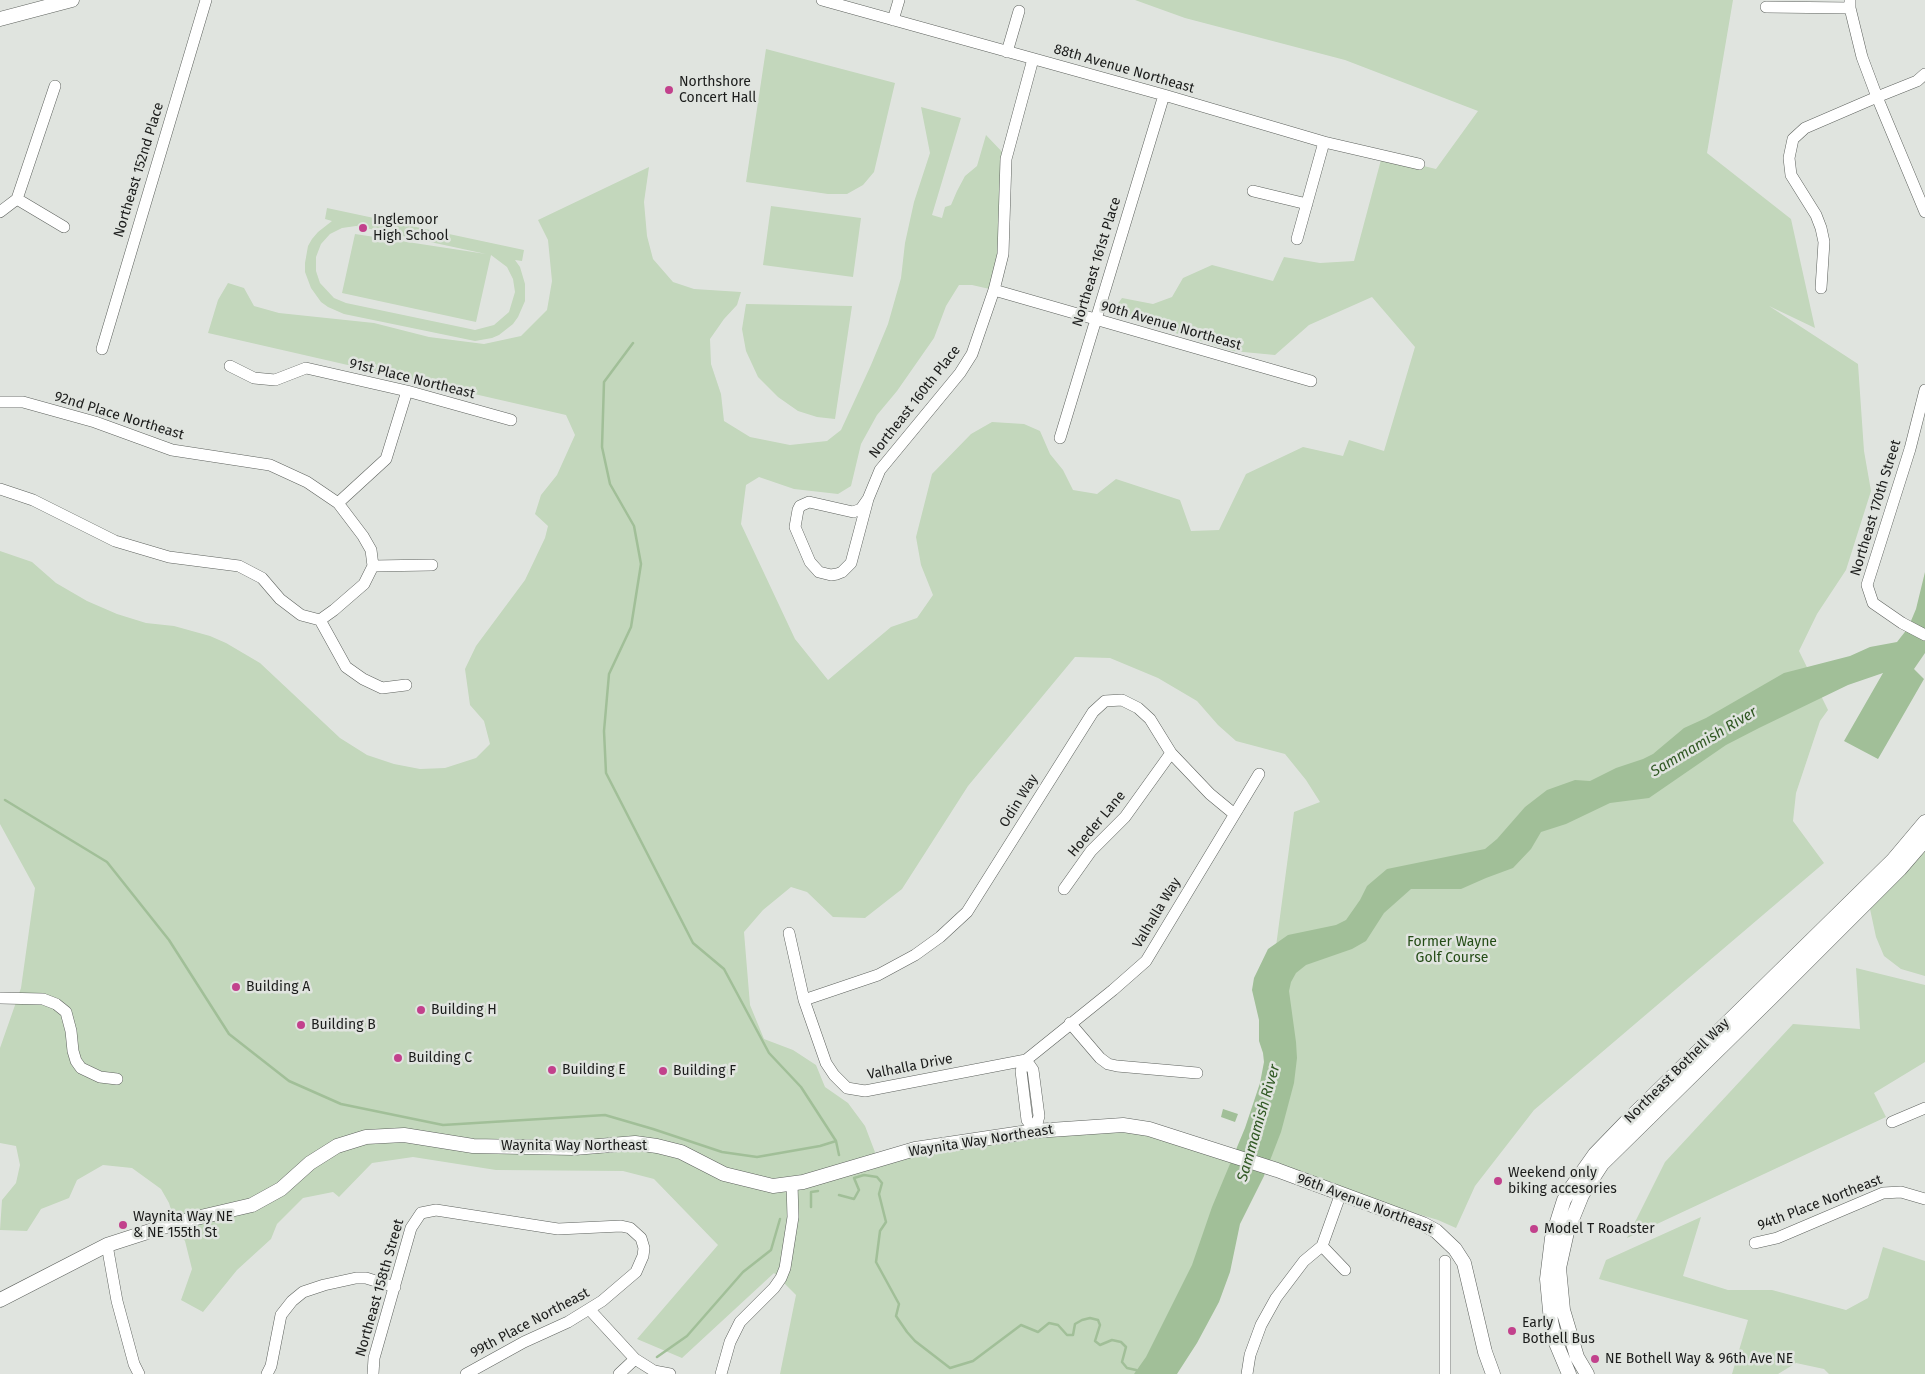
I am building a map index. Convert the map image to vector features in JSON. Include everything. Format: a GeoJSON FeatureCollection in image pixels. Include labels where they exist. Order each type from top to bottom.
{"type":"FeatureCollection","features":[{"type":"Feature","properties":{"kind":"main road"},"geometry":{"type":"LineString","coordinates":[[0,19],[72,0]]}},
{"type":"Feature","properties":{"kind":"main road","name":"Northeast Bothell Way"},"geometry":{"type":"LineString","coordinates":[[1570,1374],[1556,1343],[1551,1321],[1547,1279],[1552,1238],[1564,1200],[1571,1188],[1595,1154],[1893,860],[1925,822]]}},
{"type":"Feature","properties":{"kind":"main road","name":"Northeast Bothell Way"},"geometry":{"type":"LineString","coordinates":[[1587,1374],[1577,1357],[1562,1310],[1560,1268],[1567,1232],[1582,1195],[1602,1164],[1900,869],[1925,840]]}},
{"type":"Feature","properties":{"kind":"main road"},"geometry":{"type":"LineString","coordinates":[[1686,1082],[1682,1074],[1713,1042],[1717,1032]]}},
{"type":"Feature","properties":{"kind":"main road","name":"Waynita Way Northeast"},"geometry":{"type":"LineString","coordinates":[[0,1300],[107,1245],[175,1224],[252,1205],[281,1188],[310,1163],[338,1146],[366,1137],[390,1135],[422,1137],[474,1146],[574,1148],[635,1143],[682,1152],[724,1174],[772,1186],[802,1182],[915,1149],[1035,1131],[1123,1125],[1149,1129],[1201,1146]]}},
{"type":"Feature","properties":{"kind":"main road","name":"96th Avenue Northeast"},"geometry":{"type":"LineString","coordinates":[[1201,1146],[1341,1193],[1424,1224],[1436,1231],[1455,1249],[1464,1263],[1485,1352],[1493,1374]]}},
{"type":"Feature","properties":{"kind":"street","name":"Northeast 152nd Place"},"geometry":{"type":"LineString","coordinates":[[102,349],[206,0]]}},
{"type":"Feature","properties":{"kind":"street","name":"88th Avenue Northeast"},"geometry":{"type":"LineString","coordinates":[[822,0],[840,2],[893,20],[1164,95],[1324,142],[1419,164]]}},
{"type":"Feature","properties":{"kind":"street"},"geometry":{"type":"LineString","coordinates":[[893,20],[899,0]]}},
{"type":"Feature","properties":{"kind":"street"},"geometry":{"type":"LineString","coordinates":[[1766,8],[1850,4],[1862,57],[1925,212]]}},
{"type":"Feature","properties":{"kind":"street"},"geometry":{"type":"LineString","coordinates":[[1007,52],[1019,11]]}},
{"type":"Feature","properties":{"kind":"street","name":"Northeast 160th Place"},"geometry":{"type":"LineString","coordinates":[[868,499],[862,509],[853,512],[809,502],[800,506],[795,527],[810,562],[819,572],[831,575],[837,574],[842,572],[851,563],[868,499],[880,470],[960,373],[972,354],[994,290],[1003,254],[1006,159],[1033,59]]}},
{"type":"Feature","properties":{"kind":"street"},"geometry":{"type":"LineString","coordinates":[[1821,288],[1824,242],[1816,215],[1791,175],[1788,158],[1793,139],[1805,128],[1916,81],[1925,74]]}},
{"type":"Feature","properties":{"kind":"street"},"geometry":{"type":"LineString","coordinates":[[0,212],[17,199],[55,86]]}},
{"type":"Feature","properties":{"kind":"street","name":"Northeast 161st Place"},"geometry":{"type":"LineString","coordinates":[[1060,438],[1164,95]]}},
{"type":"Feature","properties":{"kind":"street"},"geometry":{"type":"LineString","coordinates":[[1297,239],[1324,142]]}},
{"type":"Feature","properties":{"kind":"street"},"geometry":{"type":"LineString","coordinates":[[1253,190],[1307,204]]}},
{"type":"Feature","properties":{"kind":"street"},"geometry":{"type":"LineString","coordinates":[[17,199],[64,227]]}},
{"type":"Feature","properties":{"kind":"street","name":"90th Avenue Northeast"},"geometry":{"type":"LineString","coordinates":[[994,290],[1311,381]]}},
{"type":"Feature","properties":{"kind":"street","name":"91st Place Northeast"},"geometry":{"type":"LineString","coordinates":[[230,366],[254,378],[275,380],[306,368],[407,391],[511,420]]}},
{"type":"Feature","properties":{"kind":"street","name":"Northeast 170th Street"},"geometry":{"type":"LineString","coordinates":[[1925,390],[1911,448],[1867,585],[1873,603],[1902,623],[1925,635]]}},
{"type":"Feature","properties":{"kind":"street"},"geometry":{"type":"LineString","coordinates":[[338,503],[386,459],[407,391]]}},
{"type":"Feature","properties":{"kind":"street","name":"92nd Place Northeast"},"geometry":{"type":"LineString","coordinates":[[0,402],[23,402],[95,422],[172,450],[270,465],[307,482],[338,503],[367,543],[374,566]]}},
{"type":"Feature","properties":{"kind":"street"},"geometry":{"type":"LineString","coordinates":[[0,489],[33,500],[115,541],[169,557],[239,566],[262,578],[280,598],[301,614],[320,620],[346,667],[362,679],[382,688],[406,685]]}},
{"type":"Feature","properties":{"kind":"street"},"geometry":{"type":"LineString","coordinates":[[320,620],[364,584],[374,566],[432,565]]}},
{"type":"Feature","properties":{"kind":"street","name":"Odin Way"},"geometry":{"type":"LineString","coordinates":[[804,1000],[878,975],[915,955],[940,938],[967,912],[1092,712],[1105,701],[1122,700],[1138,708],[1150,719],[1171,754],[1210,794],[1233,813]]}},
{"type":"Feature","properties":{"kind":"street","name":"Hoeder Lane"},"geometry":{"type":"LineString","coordinates":[[1064,889],[1091,851],[1126,817],[1171,754]]}},
{"type":"Feature","properties":{"kind":"street","name":"Valhalla Way"},"geometry":{"type":"LineString","coordinates":[[1026,1060],[1146,961],[1233,813],[1259,774]]}},
{"type":"Feature","properties":{"kind":"street","name":"Valhalla Drive"},"geometry":{"type":"LineString","coordinates":[[788,933],[804,1000],[826,1064],[834,1076],[847,1088],[865,1091],[1026,1060]]}},
{"type":"Feature","properties":{"kind":"street"},"geometry":{"type":"LineString","coordinates":[[0,998],[43,998],[56,1004],[66,1012],[71,1031],[73,1051],[76,1061],[81,1068],[100,1077],[117,1079]]}},
{"type":"Feature","properties":{"kind":"street"},"geometry":{"type":"LineString","coordinates":[[1070,1023],[1100,1058],[1108,1064],[1197,1073]]}},
{"type":"Feature","properties":{"kind":"street"},"geometry":{"type":"LineString","coordinates":[[1026,1060],[1033,1070],[1039,1116],[1035,1131]]}},
{"type":"Feature","properties":{"kind":"street"},"geometry":{"type":"LineString","coordinates":[[1892,1122],[1925,1108]]}},
{"type":"Feature","properties":{"kind":"street"},"geometry":{"type":"LineString","coordinates":[[721,1374],[730,1342],[740,1322],[782,1278],[793,1217],[792,1184]]}},
{"type":"Feature","properties":{"kind":"street","name":"94th Place Northeast"},"geometry":{"type":"LineString","coordinates":[[1755,1243],[1777,1238],[1883,1193],[1901,1192],[1925,1200]]}},
{"type":"Feature","properties":{"kind":"street"},"geometry":{"type":"LineString","coordinates":[[1247,1374],[1250,1355],[1261,1325],[1276,1298],[1304,1261],[1322,1246],[1341,1193]]}},
{"type":"Feature","properties":{"kind":"street","name":"99th Place Northeast"},"geometry":{"type":"LineString","coordinates":[[422,1214],[436,1210],[558,1229],[621,1226],[630,1228],[641,1238],[644,1251],[636,1272],[590,1309],[466,1374]]}},
{"type":"Feature","properties":{"kind":"street","name":"Northeast 158th Street"},"geometry":{"type":"LineString","coordinates":[[374,1374],[374,1358],[411,1228],[417,1217],[422,1214]]}},
{"type":"Feature","properties":{"kind":"street"},"geometry":{"type":"LineString","coordinates":[[107,1245],[120,1310],[134,1364],[139,1374]]}},
{"type":"Feature","properties":{"kind":"street"},"geometry":{"type":"LineString","coordinates":[[1322,1246],[1345,1270]]}},
{"type":"Feature","properties":{"kind":"street"},"geometry":{"type":"LineString","coordinates":[[1445,1374],[1446,1261]]}},
{"type":"Feature","properties":{"kind":"street"},"geometry":{"type":"LineString","coordinates":[[267,1374],[271,1366],[281,1315],[292,1301],[304,1292],[324,1285],[356,1278],[366,1278],[395,1287]]}},
{"type":"Feature","properties":{"kind":"street"},"geometry":{"type":"LineString","coordinates":[[590,1309],[635,1359],[654,1370],[670,1374]]}},
{"type":"Feature","properties":{"kind":"street"},"geometry":{"type":"LineString","coordinates":[[620,1374],[635,1359]]}},
{"type":"Feature","properties":{"kind":"green space","name":"Former Wayne Golf Course"},"geometry":{"type":"Polygon","coordinates":[[[1135,0],[1733,0],[1707,153],[1791,219],[1815,328],[1769,306],[1858,364],[1864,451],[1871,491],[1846,570],[1817,614],[1799,651],[1828,710],[1820,721],[1796,793],[1793,821],[1824,863],[1534,1110],[1475,1186],[1456,1228],[1438,1220],[1250,1164],[1262,1118],[1272,976],[1294,812],[1320,802],[1306,780],[1285,754],[1236,741],[1218,725],[1197,701],[1158,678],[1110,658],[1075,657],[968,786],[902,889],[865,918],[833,917],[807,892],[791,887],[763,910],[744,932],[750,1005],[764,1039],[793,1050],[816,1065],[825,1087],[848,1103],[865,1126],[878,1160],[1123,1125],[1248,1164],[1162,1374],[780,1374],[796,1295],[774,1273],[682,1358],[637,1339],[718,1245],[654,1179],[623,1171],[496,1170],[413,1157],[372,1163],[339,1197],[333,1192],[303,1198],[277,1224],[271,1239],[237,1270],[203,1312],[181,1300],[192,1269],[185,1241],[172,1225],[175,1223],[169,1203],[161,1189],[132,1168],[103,1165],[77,1180],[69,1198],[41,1209],[27,1231],[0,1230],[2,1200],[16,1183],[20,1165],[16,1146],[0,1143],[0,1048],[21,988],[35,888],[0,824],[0,551],[32,562],[56,583],[87,601],[117,614],[146,623],[174,626],[210,636],[226,643],[260,663],[340,738],[367,755],[394,764],[420,769],[445,768],[476,758],[490,744],[484,721],[470,705],[465,669],[476,646],[525,580],[545,538],[548,526],[535,514],[541,495],[557,475],[575,435],[566,415],[208,333],[218,300],[228,283],[244,288],[254,306],[279,313],[374,323],[429,337],[484,344],[521,336],[547,310],[552,281],[548,240],[538,220],[649,167],[644,202],[647,236],[653,259],[673,282],[694,289],[741,292],[737,305],[710,339],[711,364],[721,394],[724,421],[750,437],[790,445],[827,441],[841,430],[871,365],[888,324],[901,278],[905,243],[914,202],[930,153],[921,107],[961,118],[932,215],[942,218],[945,207],[951,205],[965,176],[977,166],[986,135],[1006,156],[1003,254],[994,290],[972,285],[959,285],[946,306],[934,338],[897,391],[877,415],[861,444],[851,486],[838,494],[794,489],[759,477],[746,485],[741,524],[795,639],[828,680],[891,627],[917,618],[933,595],[921,565],[916,537],[932,474],[971,434],[992,422],[1024,424],[1040,431],[1050,454],[1063,470],[1073,490],[1097,494],[1116,479],[1180,500],[1191,531],[1219,530],[1246,474],[1303,447],[1343,456],[1349,440],[1384,451],[1415,347],[1372,297],[1309,325],[1275,355],[1233,351],[1111,313],[1122,298],[1153,304],[1172,297],[1183,278],[1212,265],[1273,281],[1284,257],[1320,263],[1354,261],[1382,156],[1436,169],[1478,111],[1345,60],[1185,18],[1135,0]]]}},
{"type":"Feature","properties":{"kind":"green space"},"geometry":{"type":"Polygon","coordinates":[[[766,49],[895,83],[874,172],[863,185],[847,194],[828,194],[746,182],[766,49]]]}},
{"type":"Feature","properties":{"kind":"green space"},"geometry":{"type":"Polygon","coordinates":[[[771,206],[861,218],[853,277],[763,265],[771,206]]]}},
{"type":"Feature","properties":{"kind":"green space"},"geometry":{"type":"Polygon","coordinates":[[[327,208],[524,250],[522,261],[515,260],[520,267],[525,284],[525,301],[518,317],[513,324],[499,335],[475,341],[344,314],[328,307],[321,302],[311,288],[305,272],[308,246],[318,232],[332,221],[325,219],[327,208]],[[356,226],[342,228],[330,234],[321,244],[316,257],[316,271],[320,283],[334,298],[346,303],[475,330],[494,325],[509,312],[515,292],[513,279],[507,267],[491,255],[476,322],[342,293],[355,234],[486,254],[356,226]]]}},
{"type":"Feature","properties":{"kind":"green space"},"geometry":{"type":"Polygon","coordinates":[[[746,304],[852,306],[835,419],[817,417],[798,411],[778,397],[758,377],[746,351],[742,329],[746,304]]]}},
{"type":"Feature","properties":{"kind":"green space"},"geometry":{"type":"Polygon","coordinates":[[[1925,848],[1925,976],[1901,969],[1884,956],[1876,937],[1870,909],[1925,848]]]}},
{"type":"Feature","properties":{"kind":"green space"},"geometry":{"type":"Polygon","coordinates":[[[1856,968],[1925,985],[1925,1062],[1874,1093],[1886,1117],[1627,1238],[1665,1162],[1793,1024],[1860,1029],[1856,968]]]}},
{"type":"Feature","properties":{"kind":"green space"},"geometry":{"type":"Polygon","coordinates":[[[1701,1217],[1683,1276],[1728,1290],[1772,1290],[1846,1310],[1868,1298],[1883,1247],[1925,1261],[1925,1374],[1829,1374],[1824,1369],[1796,1363],[1778,1374],[1732,1374],[1748,1320],[1599,1279],[1606,1260],[1701,1217]]]}},
{"type":"Feature","properties":{"kind":"water","name":"Sammamish River"},"geometry":{"type":"Polygon","coordinates":[[[1925,572],[1925,653],[1914,669],[1924,679],[1878,759],[1844,741],[1883,673],[1848,685],[1726,745],[1649,798],[1610,803],[1566,824],[1541,832],[1531,849],[1513,868],[1461,889],[1411,889],[1384,913],[1366,941],[1352,949],[1306,965],[1296,973],[1289,991],[1297,1058],[1294,1083],[1281,1132],[1264,1176],[1240,1224],[1230,1272],[1219,1302],[1197,1343],[1177,1374],[1134,1374],[1146,1357],[1192,1265],[1212,1207],[1245,1128],[1260,1083],[1264,1062],[1259,1041],[1259,1020],[1252,990],[1254,978],[1268,949],[1288,935],[1336,925],[1346,920],[1367,886],[1387,869],[1485,849],[1497,839],[1525,807],[1547,790],[1575,780],[1590,781],[1616,768],[1643,759],[1653,754],[1684,728],[1706,718],[1784,673],[1850,656],[1870,647],[1897,642],[1908,628],[1916,609],[1925,572]]]}},
{"type":"Feature","properties":{"kind":"water"},"geometry":{"type":"Polygon","coordinates":[[[1223,1109],[1238,1114],[1235,1122],[1221,1117],[1223,1109]]]}},
{"type":"Feature","properties":{"kind":"waterway"},"geometry":{"type":"LineString","coordinates":[[633,343],[604,382],[602,447],[610,484],[634,526],[641,564],[631,627],[609,674],[604,731],[606,773],[693,943],[724,969],[769,1053],[801,1087],[836,1141],[839,1155]]}},
{"type":"Feature","properties":{"kind":"waterway"},"geometry":{"type":"LineString","coordinates":[[5,800],[107,862],[169,940],[229,1034],[289,1081],[341,1104],[443,1125],[605,1115],[722,1152],[757,1157],[820,1146],[836,1141]]}},
{"type":"Feature","properties":{"kind":"waterway"},"geometry":{"type":"LineString","coordinates":[[839,1195],[854,1199],[859,1190],[854,1178],[864,1175],[877,1177],[882,1183],[879,1194],[886,1222],[880,1231],[876,1262],[899,1304],[896,1316],[907,1332],[915,1341],[950,1368],[973,1361],[1021,1325],[1038,1332],[1049,1323],[1058,1325],[1067,1335],[1073,1335],[1075,1324],[1090,1318],[1098,1320],[1100,1325],[1095,1341],[1100,1345],[1112,1340],[1121,1342],[1126,1347],[1122,1362],[1127,1368],[1136,1370],[1140,1374]]}},
{"type":"Feature","properties":{"kind":"waterway"},"geometry":{"type":"LineString","coordinates":[[811,1207],[811,1192],[818,1191]]}},
{"type":"Feature","properties":{"kind":"waterway"},"geometry":{"type":"LineString","coordinates":[[657,1357],[687,1336],[743,1272],[771,1250],[780,1219]]}},
{"type":"Feature","properties":{"kind":"place","name":"Northshore Concert Hall"},"geometry":{"type":"Point","coordinates":[669,90]}},
{"type":"Feature","properties":{"kind":"place","name":"Inglemoor High School"},"geometry":{"type":"Point","coordinates":[363,228]}},
{"type":"Feature","properties":{"kind":"place","name":"Building A"},"geometry":{"type":"Point","coordinates":[236,987]}},
{"type":"Feature","properties":{"kind":"place","name":"Building H"},"geometry":{"type":"Point","coordinates":[421,1010]}},
{"type":"Feature","properties":{"kind":"place","name":"Building B"},"geometry":{"type":"Point","coordinates":[301,1025]}},
{"type":"Feature","properties":{"kind":"place","name":"Building C"},"geometry":{"type":"Point","coordinates":[398,1058]}},
{"type":"Feature","properties":{"kind":"place","name":"Building E"},"geometry":{"type":"Point","coordinates":[552,1070]}},
{"type":"Feature","properties":{"kind":"place","name":"Building F"},"geometry":{"type":"Point","coordinates":[663,1071]}},
{"type":"Feature","properties":{"kind":"place","name":"Weekend only biking accesories"},"geometry":{"type":"Point","coordinates":[1498,1181]}},
{"type":"Feature","properties":{"kind":"place","name":"Waynita Way NE & NE 155th St"},"geometry":{"type":"Point","coordinates":[123,1225]}},
{"type":"Feature","properties":{"kind":"place","name":"Model T Roadster"},"geometry":{"type":"Point","coordinates":[1534,1229]}},
{"type":"Feature","properties":{"kind":"place","name":"Early Bothell Bus"},"geometry":{"type":"Point","coordinates":[1512,1331]}},
{"type":"Feature","properties":{"kind":"place","name":"NE Bothell Way & 96th Ave NE"},"geometry":{"type":"Point","coordinates":[1595,1359]}}]}
